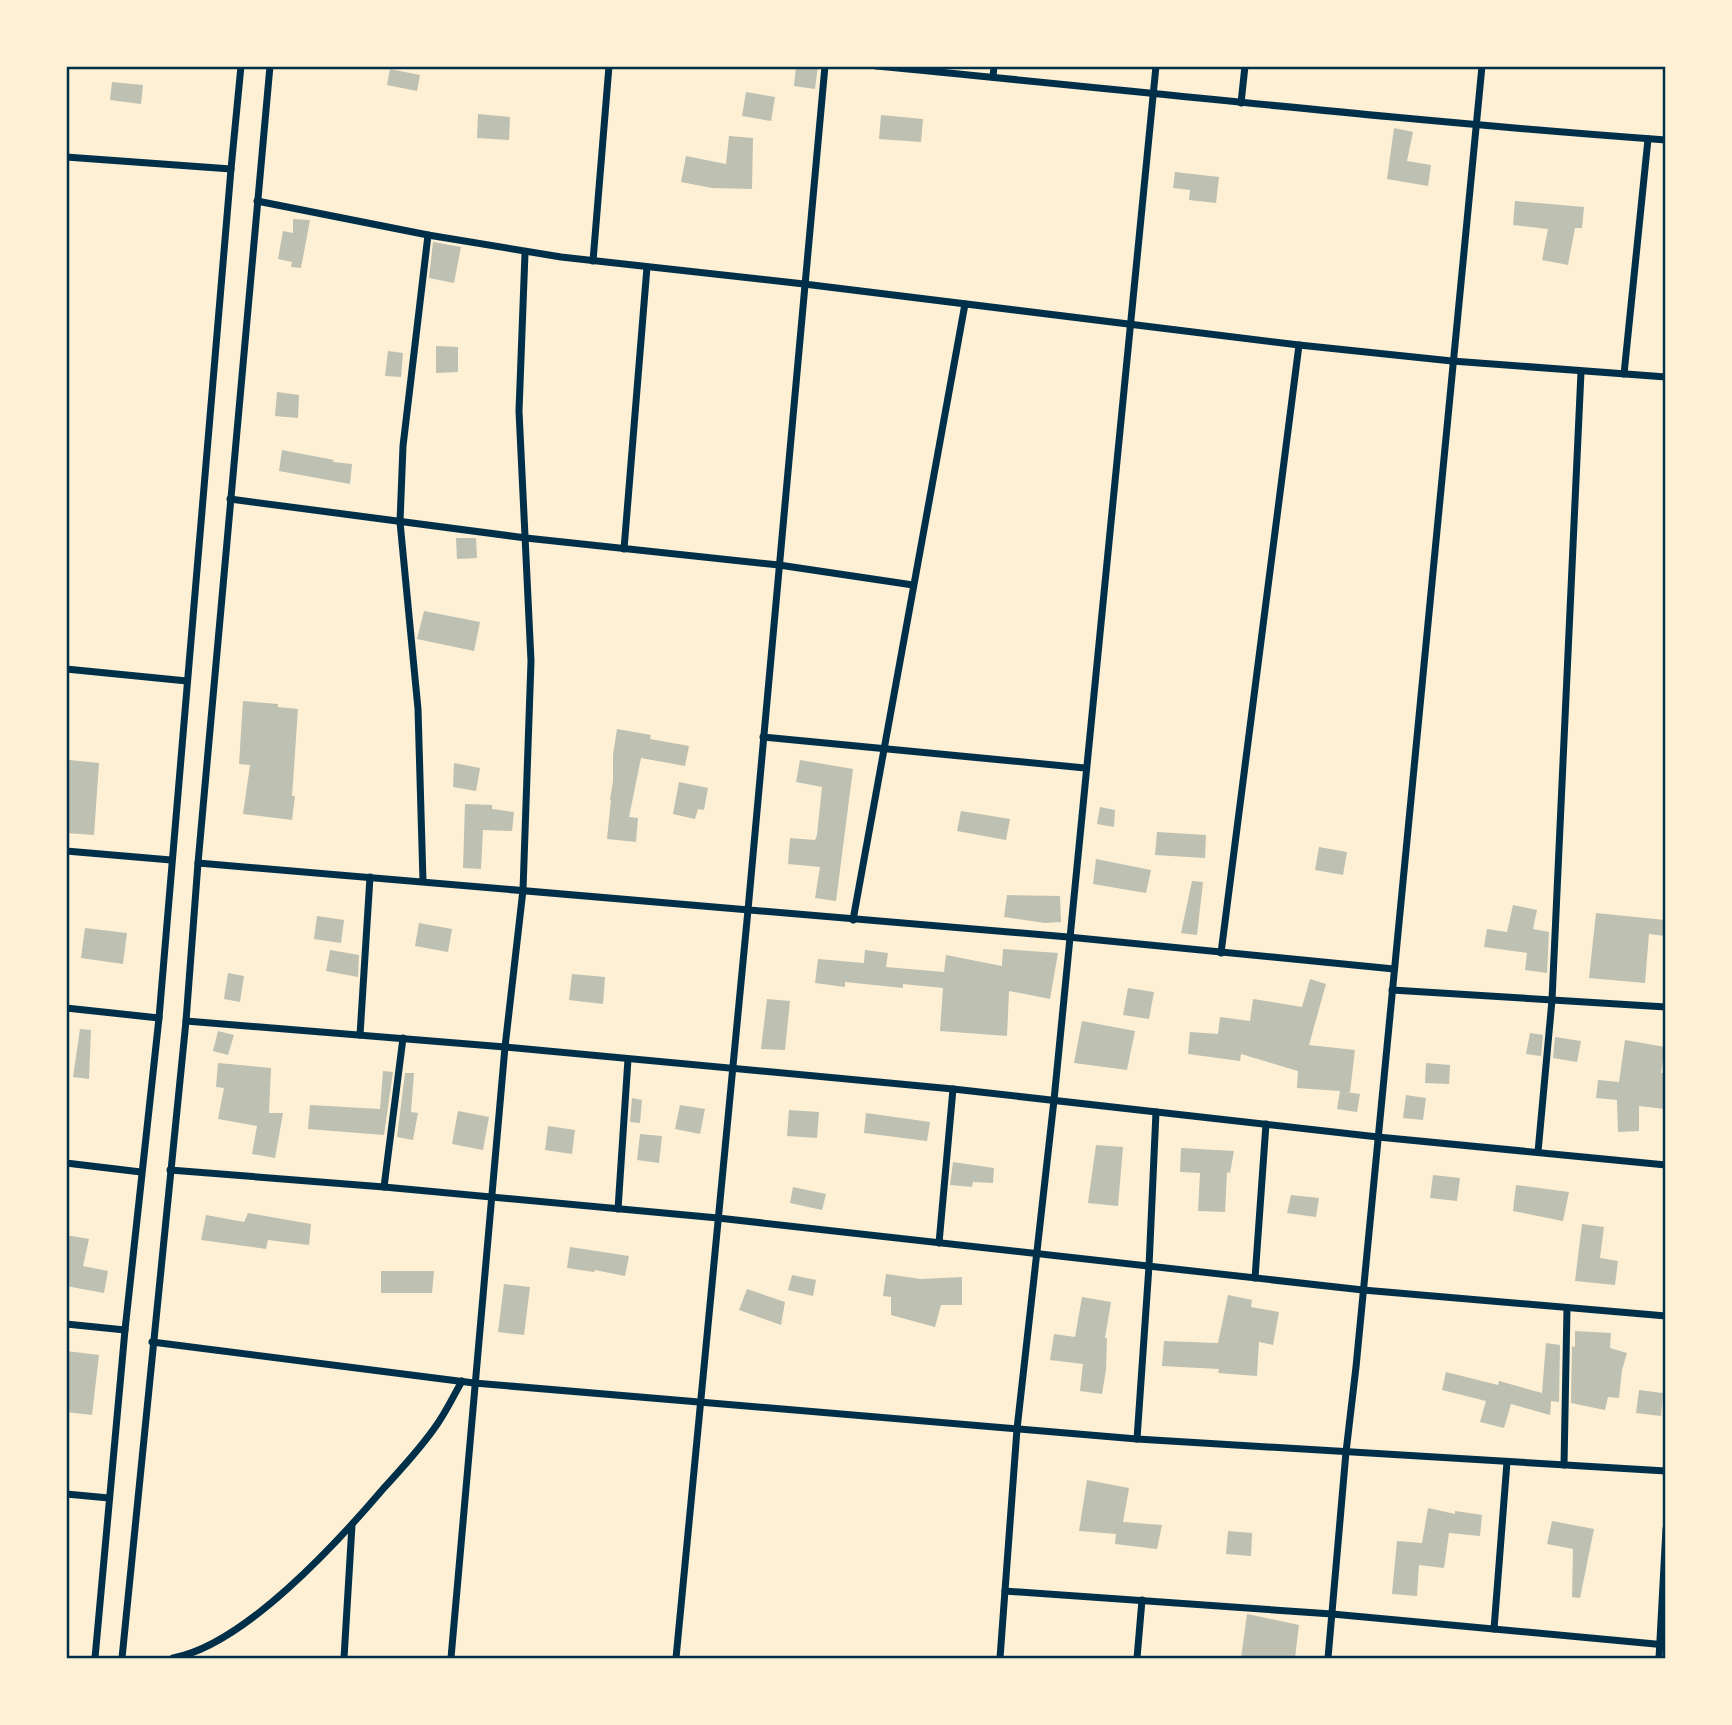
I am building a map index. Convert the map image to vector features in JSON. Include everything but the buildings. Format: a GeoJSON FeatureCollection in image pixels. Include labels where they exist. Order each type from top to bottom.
{"type":"FeatureCollection","features":[{"type":"Feature","properties":{"kind":"street"},"geometry":{"type":"LineString","coordinates":[[95,1658],[125,1330],[159,1018],[241,66]]}},
{"type":"Feature","properties":{"kind":"street"},"geometry":{"type":"LineString","coordinates":[[122,1658],[186,1021],[270,66]]}},
{"type":"Feature","properties":{"kind":"street"},"geometry":{"type":"LineString","coordinates":[[593,261],[610,66]]}},
{"type":"Feature","properties":{"kind":"street"},"geometry":{"type":"LineString","coordinates":[[676,1658],[825,66]]}},
{"type":"Feature","properties":{"kind":"street"},"geometry":{"type":"LineString","coordinates":[[876,66],[1241,103],[1665,140]]}},
{"type":"Feature","properties":{"kind":"street"},"geometry":{"type":"LineString","coordinates":[[993,77],[994,66]]}},
{"type":"Feature","properties":{"kind":"street"},"geometry":{"type":"LineString","coordinates":[[1000,1658],[1017,1429],[1054,1100],[1156,66]]}},
{"type":"Feature","properties":{"kind":"street"},"geometry":{"type":"LineString","coordinates":[[1241,103],[1245,66]]}},
{"type":"Feature","properties":{"kind":"street"},"geometry":{"type":"LineString","coordinates":[[1328,1658],[1482,66]]}},
{"type":"Feature","properties":{"kind":"street"},"geometry":{"type":"LineString","coordinates":[[1624,374],[1648,139]]}},
{"type":"Feature","properties":{"kind":"street"},"geometry":{"type":"LineString","coordinates":[[66,157],[231,169]]}},
{"type":"Feature","properties":{"kind":"street"},"geometry":{"type":"LineString","coordinates":[[257,201],[525,253],[804,284],[1298,345],[1452,361],[1665,377]]}},
{"type":"Feature","properties":{"kind":"street"},"geometry":{"type":"LineString","coordinates":[[423,881],[418,709],[400,522],[404,446],[428,235]]}},
{"type":"Feature","properties":{"kind":"street"},"geometry":{"type":"LineString","coordinates":[[451,1658],[505,1047],[523,890],[531,661],[519,411],[525,253]]}},
{"type":"Feature","properties":{"kind":"street"},"geometry":{"type":"LineString","coordinates":[[624,549],[647,267]]}},
{"type":"Feature","properties":{"kind":"street"},"geometry":{"type":"LineString","coordinates":[[853,920],[965,304]]}},
{"type":"Feature","properties":{"kind":"street"},"geometry":{"type":"LineString","coordinates":[[1222,953],[1298,345]]}},
{"type":"Feature","properties":{"kind":"street"},"geometry":{"type":"LineString","coordinates":[[1538,1152],[1552,1000],[1581,372]]}},
{"type":"Feature","properties":{"kind":"street"},"geometry":{"type":"LineString","coordinates":[[230,499],[526,538],[779,565],[913,585]]}},
{"type":"Feature","properties":{"kind":"street"},"geometry":{"type":"LineString","coordinates":[[66,669],[187,681]]}},
{"type":"Feature","properties":{"kind":"street"},"geometry":{"type":"LineString","coordinates":[[764,737],[1086,768]]}},
{"type":"Feature","properties":{"kind":"street"},"geometry":{"type":"LineString","coordinates":[[66,851],[171,860]]}},
{"type":"Feature","properties":{"kind":"street"},"geometry":{"type":"LineString","coordinates":[[198,863],[1068,937],[1394,969]]}},
{"type":"Feature","properties":{"kind":"street"},"geometry":{"type":"LineString","coordinates":[[360,1035],[370,877]]}},
{"type":"Feature","properties":{"kind":"street"},"geometry":{"type":"LineString","coordinates":[[1392,990],[1665,1007]]}},
{"type":"Feature","properties":{"kind":"street"},"geometry":{"type":"LineString","coordinates":[[66,1008],[159,1018]]}},
{"type":"Feature","properties":{"kind":"street"},"geometry":{"type":"LineString","coordinates":[[186,1021],[505,1047],[953,1089],[1378,1137],[1665,1165]]}},
{"type":"Feature","properties":{"kind":"street"},"geometry":{"type":"LineString","coordinates":[[384,1187],[403,1038]]}},
{"type":"Feature","properties":{"kind":"street"},"geometry":{"type":"LineString","coordinates":[[618,1209],[628,1059]]}},
{"type":"Feature","properties":{"kind":"street"},"geometry":{"type":"LineString","coordinates":[[939,1242],[953,1089]]}},
{"type":"Feature","properties":{"kind":"street"},"geometry":{"type":"LineString","coordinates":[[1137,1439],[1156,1112]]}},
{"type":"Feature","properties":{"kind":"street"},"geometry":{"type":"LineString","coordinates":[[1255,1278],[1266,1124]]}},
{"type":"Feature","properties":{"kind":"street"},"geometry":{"type":"LineString","coordinates":[[66,1163],[141,1172]]}},
{"type":"Feature","properties":{"kind":"street"},"geometry":{"type":"LineString","coordinates":[[170,1171],[384,1187],[718,1218],[1363,1290],[1665,1316]]}},
{"type":"Feature","properties":{"kind":"street"},"geometry":{"type":"LineString","coordinates":[[1564,1465],[1567,1308]]}},
{"type":"Feature","properties":{"kind":"street"},"geometry":{"type":"LineString","coordinates":[[66,1324],[125,1330]]}},
{"type":"Feature","properties":{"kind":"street"},"geometry":{"type":"LineString","coordinates":[[152,1342],[462,1381],[1017,1429],[1137,1439],[1665,1471]]}},
{"type":"Feature","properties":{"kind":"street"},"geometry":{"type":"LineString","coordinates":[[173,1658],[208,1646],[270,1604],[352,1525],[439,1422],[462,1381]]}},
{"type":"Feature","properties":{"kind":"street"},"geometry":{"type":"LineString","coordinates":[[1494,1629],[1507,1462]]}},
{"type":"Feature","properties":{"kind":"street"},"geometry":{"type":"LineString","coordinates":[[66,1494],[109,1498]]}},
{"type":"Feature","properties":{"kind":"street"},"geometry":{"type":"LineString","coordinates":[[344,1658],[352,1525]]}},
{"type":"Feature","properties":{"kind":"street"},"geometry":{"type":"LineString","coordinates":[[1659,1658],[1662,1645],[1665,1529]]}},
{"type":"Feature","properties":{"kind":"street"},"geometry":{"type":"LineString","coordinates":[[1005,1591],[1332,1614],[1662,1645]]}},
{"type":"Feature","properties":{"kind":"street"},"geometry":{"type":"LineString","coordinates":[[1137,1658],[1142,1600]]}}]}
